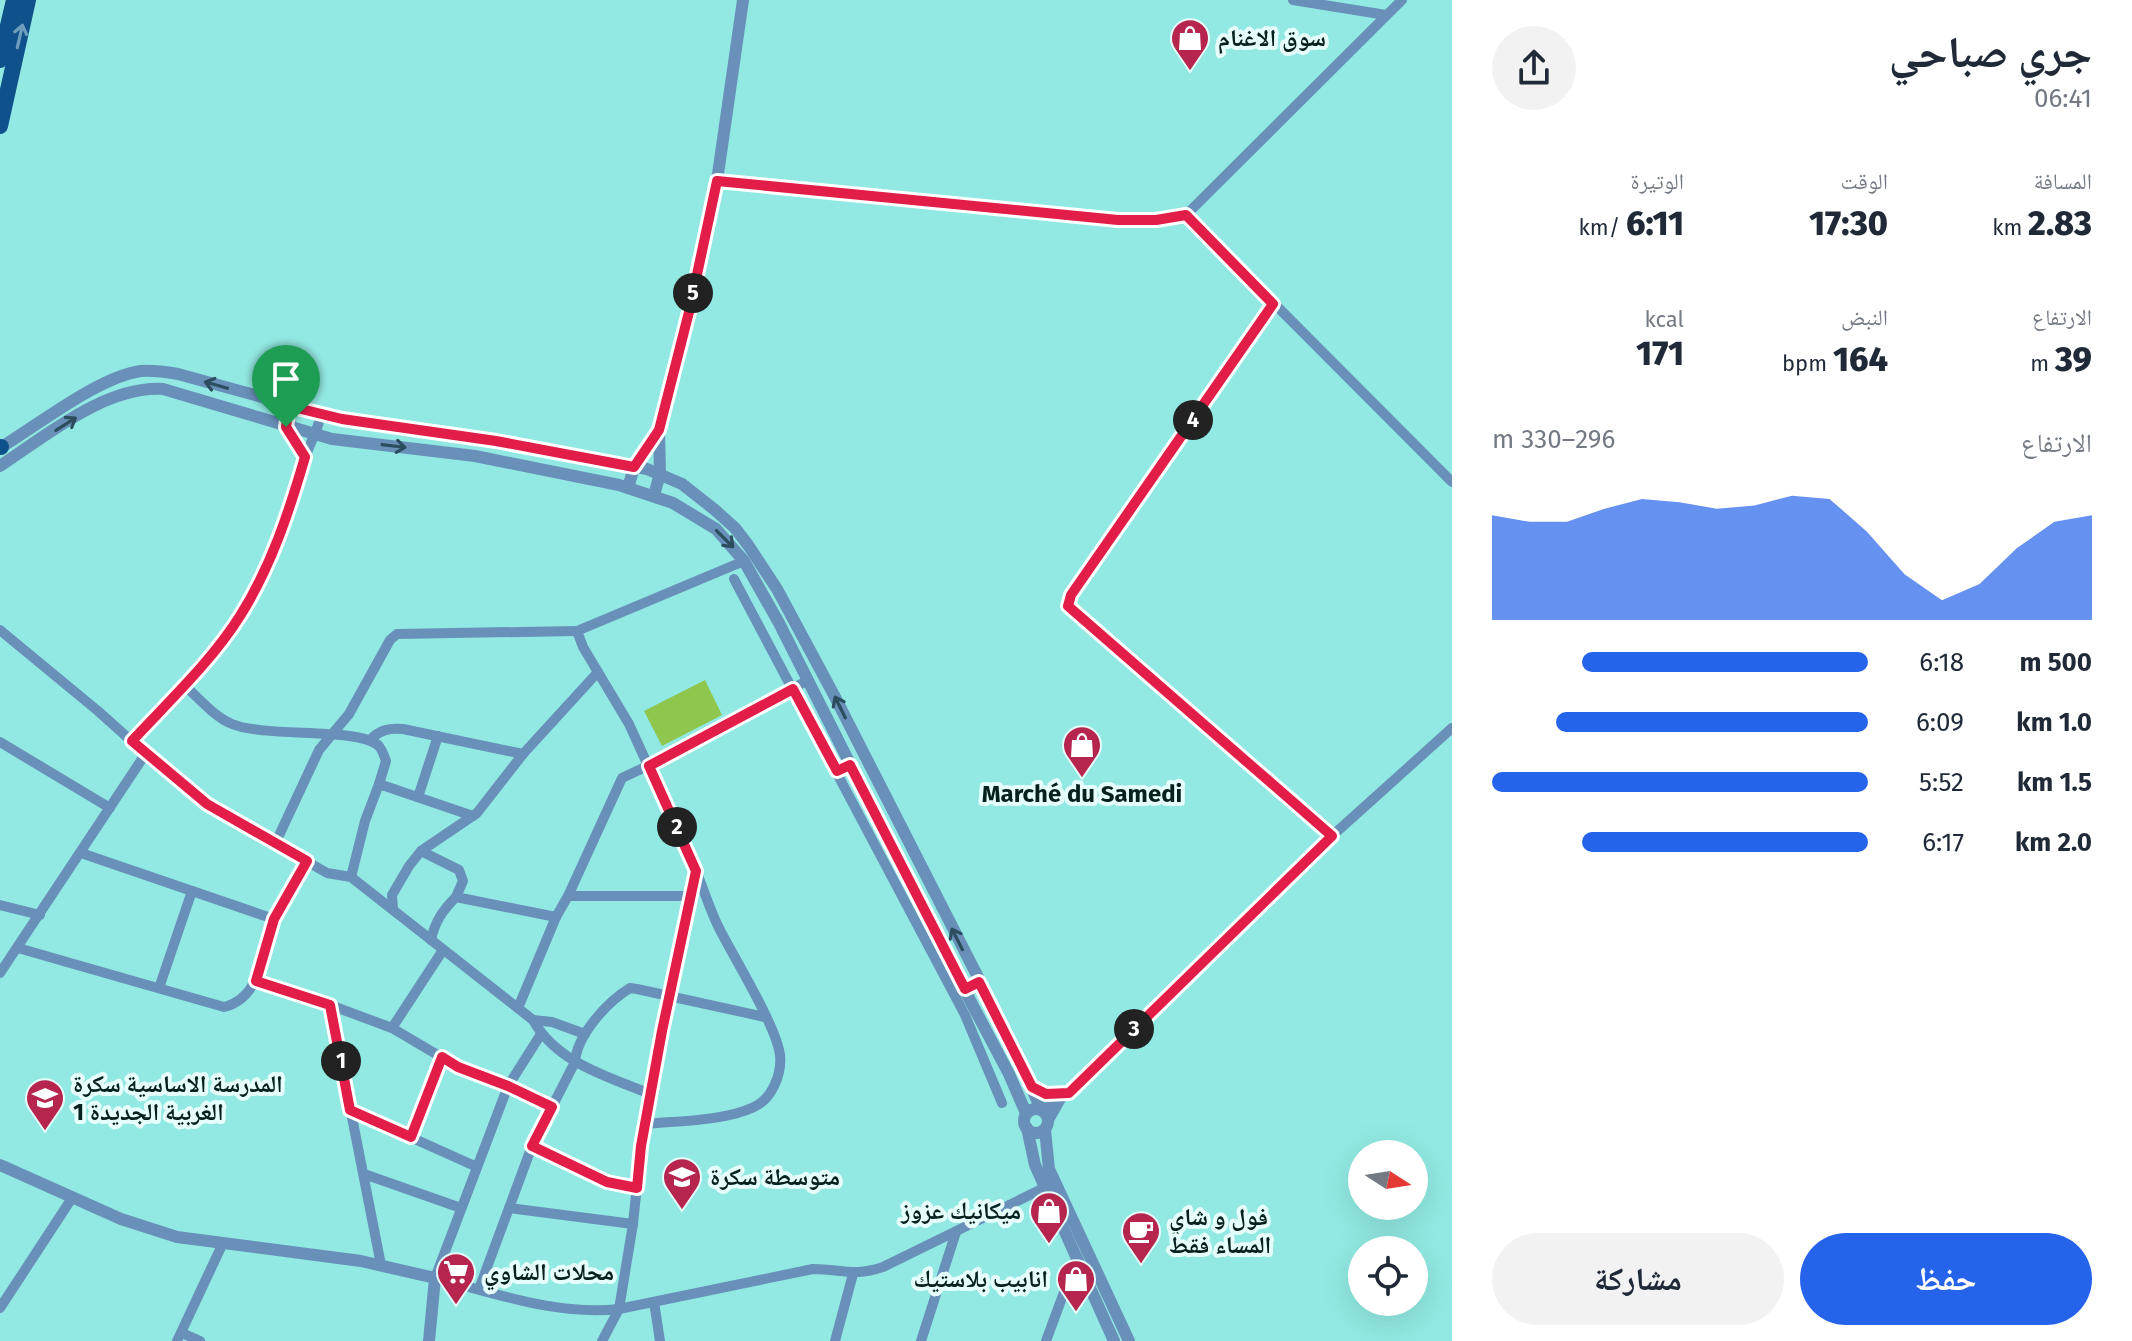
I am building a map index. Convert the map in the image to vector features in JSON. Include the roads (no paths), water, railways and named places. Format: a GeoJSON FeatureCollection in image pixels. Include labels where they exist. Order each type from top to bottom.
{"type":"FeatureCollection","features":[{"type":"Feature","properties":{"kind":"main road"},"geometry":{"type":"LineString","coordinates":[[0,60],[14,0]]}},
{"type":"Feature","properties":{"kind":"main road"},"geometry":{"type":"LineString","coordinates":[[0,126],[28,0]]}},
{"type":"Feature","properties":{"kind":"street"},"geometry":{"type":"LineString","coordinates":[[654,495],[660,474],[659,430],[689,312],[717,181],[743,0]]}},
{"type":"Feature","properties":{"kind":"street"},"geometry":{"type":"LineString","coordinates":[[1293,0],[1386,15]]}},
{"type":"Feature","properties":{"kind":"street"},"geometry":{"type":"LineString","coordinates":[[717,181],[1118,220],[1156,220],[1186,215],[1402,0]]}},
{"type":"Feature","properties":{"kind":"street"},"geometry":{"type":"LineString","coordinates":[[1186,215],[1452,482]]}},
{"type":"Feature","properties":{"kind":"street"},"geometry":{"type":"LineString","coordinates":[[1273,304],[1071,595],[1068,606],[1332,836]]}},
{"type":"Feature","properties":{"kind":"street"},"geometry":{"type":"LineString","coordinates":[[0,447],[103,385],[140,371],[178,374],[321,415],[496,441],[634,467],[682,484],[715,510],[735,528],[763,563],[1047,1115],[1050,1185],[1114,1341]]}},
{"type":"Feature","properties":{"kind":"street"},"geometry":{"type":"LineString","coordinates":[[0,466],[96,405],[121,393],[147,388],[163,389],[317,435],[475,456],[586,477],[654,495],[716,529],[744,561],[808,680],[850,765],[883,843],[1026,1113],[1024,1121],[1030,1151],[1129,1341]]}},
{"type":"Feature","properties":{"kind":"street"},"geometry":{"type":"LineString","coordinates":[[289,406],[286,427],[305,457]]}},
{"type":"Feature","properties":{"kind":"street"},"geometry":{"type":"LineString","coordinates":[[132,741],[184,685],[240,616],[273,552],[305,457],[317,435],[321,415]]}},
{"type":"Feature","properties":{"kind":"street"},"geometry":{"type":"LineString","coordinates":[[628,488],[634,467],[659,430]]}},
{"type":"Feature","properties":{"kind":"street"},"geometry":{"type":"LineString","coordinates":[[275,844],[304,777],[330,735],[349,714],[390,640],[397,634],[577,631],[744,561]]}},
{"type":"Feature","properties":{"kind":"street"},"geometry":{"type":"LineString","coordinates":[[734,579],[837,771],[883,843],[965,989],[1002,1103]]}},
{"type":"Feature","properties":{"kind":"street"},"geometry":{"type":"LineString","coordinates":[[0,630],[207,804],[327,873],[351,877],[533,1020],[549,1045],[575,1062],[650,1094]]}},
{"type":"Feature","properties":{"kind":"street"},"geometry":{"type":"LineString","coordinates":[[577,631],[649,766],[717,924],[765,1017],[780,1059],[774,1086],[768,1097],[755,1107],[736,1113],[645,1124]]}},
{"type":"Feature","properties":{"kind":"street"},"geometry":{"type":"LineString","coordinates":[[393,909],[392,895],[421,851],[473,816],[523,754],[598,672]]}},
{"type":"Feature","properties":{"kind":"street"},"geometry":{"type":"LineString","coordinates":[[518,1008],[619,781],[808,680]]}},
{"type":"Feature","properties":{"kind":"street"},"geometry":{"type":"LineString","coordinates":[[184,685],[219,717],[232,724],[252,730],[370,740],[380,746],[386,761],[365,821],[351,877]]}},
{"type":"Feature","properties":{"kind":"street"},"geometry":{"type":"LineString","coordinates":[[370,740],[390,728],[523,754]]}},
{"type":"Feature","properties":{"kind":"street"},"geometry":{"type":"LineString","coordinates":[[1026,1113],[1042,1109],[1066,1095],[1332,836],[1452,728]]}},
{"type":"Feature","properties":{"kind":"street"},"geometry":{"type":"LineString","coordinates":[[418,797],[438,736]]}},
{"type":"Feature","properties":{"kind":"street"},"geometry":{"type":"LineString","coordinates":[[0,742],[110,808]]}},
{"type":"Feature","properties":{"kind":"street"},"geometry":{"type":"LineString","coordinates":[[0,973],[146,753]]}},
{"type":"Feature","properties":{"kind":"street"},"geometry":{"type":"LineString","coordinates":[[837,771],[865,757]]}},
{"type":"Feature","properties":{"kind":"street"},"geometry":{"type":"LineString","coordinates":[[379,784],[473,816]]}},
{"type":"Feature","properties":{"kind":"street"},"geometry":{"type":"LineString","coordinates":[[883,843],[902,832]]}},
{"type":"Feature","properties":{"kind":"street"},"geometry":{"type":"LineString","coordinates":[[421,851],[459,870],[463,881],[456,897],[435,924],[431,940]]}},
{"type":"Feature","properties":{"kind":"street"},"geometry":{"type":"LineString","coordinates":[[81,853],[274,919]]}},
{"type":"Feature","properties":{"kind":"street"},"geometry":{"type":"LineString","coordinates":[[18,948],[224,1007],[232,1005],[256,981],[274,919],[307,861]]}},
{"type":"Feature","properties":{"kind":"street"},"geometry":{"type":"LineString","coordinates":[[602,1341],[619,1309],[650,1094],[696,871]]}},
{"type":"Feature","properties":{"kind":"street"},"geometry":{"type":"LineString","coordinates":[[159,988],[192,891]]}},
{"type":"Feature","properties":{"kind":"street"},"geometry":{"type":"LineString","coordinates":[[568,896],[690,896]]}},
{"type":"Feature","properties":{"kind":"street"},"geometry":{"type":"LineString","coordinates":[[456,897],[556,917]]}},
{"type":"Feature","properties":{"kind":"street"},"geometry":{"type":"LineString","coordinates":[[0,905],[40,915]]}},
{"type":"Feature","properties":{"kind":"street"},"geometry":{"type":"LineString","coordinates":[[392,1028],[443,950]]}},
{"type":"Feature","properties":{"kind":"street"},"geometry":{"type":"LineString","coordinates":[[256,981],[392,1028],[458,1067],[552,1107]]}},
{"type":"Feature","properties":{"kind":"street"},"geometry":{"type":"LineString","coordinates":[[965,989],[979,982]]}},
{"type":"Feature","properties":{"kind":"street"},"geometry":{"type":"LineString","coordinates":[[479,1289],[532,1146],[575,1062],[576,1051],[585,1034],[615,1000],[630,988],[765,1017]]}},
{"type":"Feature","properties":{"kind":"street"},"geometry":{"type":"LineString","coordinates":[[330,1005],[381,1265]]}},
{"type":"Feature","properties":{"kind":"street"},"geometry":{"type":"LineString","coordinates":[[533,1020],[552,1022],[585,1034]]}},
{"type":"Feature","properties":{"kind":"street"},"geometry":{"type":"LineString","coordinates":[[429,1341],[435,1278],[508,1086],[541,1034]]}},
{"type":"Feature","properties":{"kind":"street"},"geometry":{"type":"LineString","coordinates":[[411,1137],[442,1057]]}},
{"type":"Feature","properties":{"kind":"street"},"geometry":{"type":"LineString","coordinates":[[1032,1087],[1046,1094],[1066,1095]]}},
{"type":"Feature","properties":{"kind":"street"},"geometry":{"type":"LineString","coordinates":[[1027,1128],[1038,1133],[1047,1126],[1066,1095]]}},
{"type":"Feature","properties":{"kind":"street"},"geometry":{"type":"LineString","coordinates":[[350,1110],[477,1167]]}},
{"type":"Feature","properties":{"kind":"street"},"geometry":{"type":"LineString","coordinates":[[532,1146],[607,1182],[637,1188]]}},
{"type":"Feature","properties":{"kind":"street"},"geometry":{"type":"LineString","coordinates":[[0,1165],[121,1219],[177,1237],[381,1265],[567,1310],[592,1312],[813,1269],[853,1274],[883,1267],[1050,1185]]}},
{"type":"Feature","properties":{"kind":"street"},"geometry":{"type":"LineString","coordinates":[[364,1174],[461,1208]]}},
{"type":"Feature","properties":{"kind":"street"},"geometry":{"type":"LineString","coordinates":[[0,1308],[72,1198]]}},
{"type":"Feature","properties":{"kind":"street"},"geometry":{"type":"LineString","coordinates":[[509,1208],[633,1224]]}},
{"type":"Feature","properties":{"kind":"street"},"geometry":{"type":"LineString","coordinates":[[921,1341],[956,1232]]}},
{"type":"Feature","properties":{"kind":"street"},"geometry":{"type":"LineString","coordinates":[[200,1341],[179,1337],[223,1243]]}},
{"type":"Feature","properties":{"kind":"street"},"geometry":{"type":"LineString","coordinates":[[1046,1341],[1077,1257]]}},
{"type":"Feature","properties":{"kind":"street"},"geometry":{"type":"LineString","coordinates":[[835,1341],[853,1274]]}},
{"type":"Feature","properties":{"kind":"street"},"geometry":{"type":"LineString","coordinates":[[654,1302],[660,1341]]}},
{"type":"Feature","properties":{"kind":"place","name":"سوق الاغنام"},"geometry":{"type":"Point","coordinates":[1190,72]}},
{"type":"Feature","properties":{"kind":"place","name":"Marché du Samedi"},"geometry":{"type":"Point","coordinates":[1082,779]}},
{"type":"Feature","properties":{"kind":"place","name":"المدرسة الاساسية سكرة الغربية الجديدة 1"},"geometry":{"type":"Point","coordinates":[45,1132]}},
{"type":"Feature","properties":{"kind":"place","name":"متوسطة سكرة"},"geometry":{"type":"Point","coordinates":[682,1211]}},
{"type":"Feature","properties":{"kind":"place","name":"ميكانيك عزوز"},"geometry":{"type":"Point","coordinates":[1049,1245]}},
{"type":"Feature","properties":{"kind":"place","name":"فول و شاي المساء فقط"},"geometry":{"type":"Point","coordinates":[1141,1265]}},
{"type":"Feature","properties":{"kind":"place","name":"محلات الشاوي"},"geometry":{"type":"Point","coordinates":[456,1306]}},
{"type":"Feature","properties":{"kind":"place","name":"انابيب بلاستيك"},"geometry":{"type":"Point","coordinates":[1076,1313]}}]}
